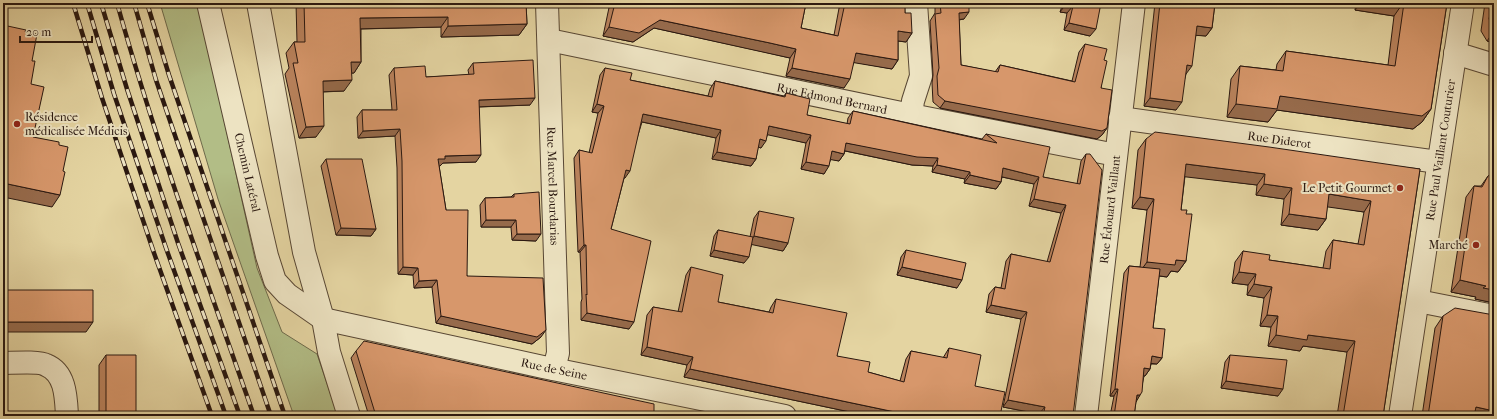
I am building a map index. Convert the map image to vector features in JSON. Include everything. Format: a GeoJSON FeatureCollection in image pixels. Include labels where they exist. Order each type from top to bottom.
{"type":"FeatureCollection","features":[{"type":"Feature","properties":{"kind":"street","name":"Chemin Latéral"},"geometry":{"type":"LineString","coordinates":[[208,3],[267,256],[275,281],[287,294],[322,319]]}},
{"type":"Feature","properties":{"kind":"street"},"geometry":{"type":"LineString","coordinates":[[258,3],[304,252],[322,319],[329,352],[349,416]]}},
{"type":"Feature","properties":{"kind":"street","name":"Rue Marcel Bourdarias"},"geometry":{"type":"LineString","coordinates":[[547,3],[558,353],[554,369]]}},
{"type":"Feature","properties":{"kind":"street"},"geometry":{"type":"LineString","coordinates":[[911,116],[913,101],[921,76],[916,3]]}},
{"type":"Feature","properties":{"kind":"street","name":"Rue Édouard Vaillant"},"geometry":{"type":"LineString","coordinates":[[1086,416],[1134,3]]}},
{"type":"Feature","properties":{"kind":"street","name":"Rue Paul Vaillant Couturier"},"geometry":{"type":"LineString","coordinates":[[1400,416],[1463,3]]}},
{"type":"Feature","properties":{"kind":"street","name":"Rue Edmond Bernard"},"geometry":{"type":"LineString","coordinates":[[549,40],[911,116],[1116,156]]}},
{"type":"Feature","properties":{"kind":"street"},"geometry":{"type":"LineString","coordinates":[[1455,53],[1494,65]]}},
{"type":"Feature","properties":{"kind":"street","name":"Rue Diderot"},"geometry":{"type":"LineString","coordinates":[[1120,118],[1438,162]]}},
{"type":"Feature","properties":{"kind":"street"},"geometry":{"type":"LineString","coordinates":[[1418,301],[1494,316]]}},
{"type":"Feature","properties":{"kind":"street","name":"Rue de Seine"},"geometry":{"type":"LineString","coordinates":[[322,319],[750,413],[785,416]]}},
{"type":"Feature","properties":{"kind":"street"},"geometry":{"type":"LineString","coordinates":[[3,363],[46,364],[59,374],[66,394],[68,416]]}},
{"type":"Feature","properties":{"kind":"green space"},"geometry":{"type":"Polygon","coordinates":[[[160,3],[198,3],[257,268],[282,332],[317,354],[338,416],[294,416],[218,199],[160,3]]]}},
{"type":"Feature","properties":{"kind":"building"},"geometry":{"type":"Polygon","coordinates":[[[304,3],[526,3],[527,24],[448,26],[448,17],[360,18],[361,62],[351,62],[352,80],[323,81],[324,126],[306,127],[293,63],[298,63],[294,42],[305,42],[304,3]]]}},
{"type":"Feature","properties":{"kind":"building"},"geometry":{"type":"Polygon","coordinates":[[[615,3],[806,3],[801,28],[838,36],[845,3],[899,3],[905,4],[905,13],[911,13],[912,33],[898,31],[898,60],[856,53],[850,79],[792,68],[796,49],[770,43],[660,20],[639,33],[609,27],[615,3]]]}},
{"type":"Feature","properties":{"kind":"building"},"geometry":{"type":"Polygon","coordinates":[[[940,3],[969,3],[969,12],[959,13],[961,65],[998,72],[1000,65],[1075,82],[1085,44],[1107,49],[1104,60],[1107,61],[1101,88],[1112,90],[1107,128],[1102,131],[945,101],[938,95],[937,76],[939,68],[935,14],[941,13],[940,3]]]}},
{"type":"Feature","properties":{"kind":"building"},"geometry":{"type":"Polygon","coordinates":[[[1066,3],[1101,3],[1096,29],[1069,23],[1073,6],[1066,3]]]}},
{"type":"Feature","properties":{"kind":"building"},"geometry":{"type":"Polygon","coordinates":[[[1160,3],[1215,3],[1212,28],[1197,26],[1192,66],[1187,65],[1182,102],[1150,98],[1160,3]]]}},
{"type":"Feature","properties":{"kind":"building"},"geometry":{"type":"Polygon","coordinates":[[[1404,3],[1447,3],[1431,109],[1422,116],[1280,96],[1277,109],[1236,104],[1240,66],[1283,71],[1286,51],[1395,66],[1404,3]]]}},
{"type":"Feature","properties":{"kind":"building"},"geometry":{"type":"Polygon","coordinates":[[[1492,3],[1494,3],[1494,27],[1489,19],[1492,3]]]}},
{"type":"Feature","properties":{"kind":"building","name":"Résidence médicalisée Médicis"},"geometry":{"type":"Polygon","coordinates":[[[3,25],[37,34],[32,61],[35,61],[31,84],[44,87],[33,137],[59,142],[59,145],[68,147],[60,195],[3,183],[3,25]]]}},
{"type":"Feature","properties":{"kind":"building"},"geometry":{"type":"Polygon","coordinates":[[[533,60],[535,98],[479,100],[481,155],[445,156],[445,159],[438,159],[446,210],[468,210],[467,276],[543,278],[546,330],[537,337],[441,316],[437,280],[419,281],[418,268],[403,267],[402,161],[400,129],[363,131],[362,110],[397,110],[394,68],[425,66],[426,77],[474,74],[473,63],[533,60]]]}},
{"type":"Feature","properties":{"kind":"building"},"geometry":{"type":"Polygon","coordinates":[[[605,68],[632,73],[630,80],[712,97],[715,81],[785,97],[786,93],[810,99],[807,115],[850,124],[853,111],[997,143],[986,134],[1050,147],[1043,177],[1080,184],[1086,154],[1090,154],[1102,170],[1073,416],[1043,416],[1045,407],[1008,400],[1027,312],[991,305],[995,287],[1005,289],[1011,254],[1050,262],[1066,205],[1034,199],[1039,177],[1003,168],[1001,182],[970,175],[970,172],[937,165],[938,158],[917,157],[846,143],[844,154],[832,151],[829,166],[806,162],[811,135],[769,126],[766,141],[760,139],[756,159],[717,152],[721,130],[643,114],[630,171],[626,170],[611,229],[651,241],[634,322],[587,313],[586,245],[584,245],[579,150],[592,153],[604,106],[597,104],[605,68]]]}},
{"type":"Feature","properties":{"kind":"building"},"geometry":{"type":"Polygon","coordinates":[[[1155,132],[1420,169],[1383,416],[1343,416],[1355,341],[1308,335],[1307,340],[1276,335],[1278,316],[1267,315],[1272,287],[1254,284],[1256,274],[1239,272],[1243,251],[1270,255],[1269,260],[1330,269],[1333,240],[1364,245],[1371,201],[1329,194],[1326,219],[1289,214],[1292,188],[1264,184],[1265,174],[1186,164],[1181,210],[1187,210],[1186,214],[1192,214],[1186,261],[1176,260],[1175,265],[1147,262],[1154,199],[1140,197],[1146,139],[1155,132]]]}},
{"type":"Feature","properties":{"kind":"building"},"geometry":{"type":"Polygon","coordinates":[[[326,159],[362,159],[376,229],[341,228],[326,159]]]}},
{"type":"Feature","properties":{"kind":"building","name":"Marché"},"geometry":{"type":"Polygon","coordinates":[[[1494,172],[1494,290],[1483,288],[1486,286],[1460,280],[1474,186],[1482,187],[1488,176],[1494,172]]]}},
{"type":"Feature","properties":{"kind":"building"},"geometry":{"type":"Polygon","coordinates":[[[539,192],[541,234],[517,234],[516,220],[486,220],[485,198],[514,197],[514,194],[539,192]]]}},
{"type":"Feature","properties":{"kind":"building"},"geometry":{"type":"Polygon","coordinates":[[[759,211],[794,218],[788,243],[754,236],[759,211]]]}},
{"type":"Feature","properties":{"kind":"building"},"geometry":{"type":"Polygon","coordinates":[[[718,230],[753,237],[749,257],[714,250],[718,230]]]}},
{"type":"Feature","properties":{"kind":"building"},"geometry":{"type":"Polygon","coordinates":[[[906,250],[966,263],[962,280],[902,267],[906,250]]]}},
{"type":"Feature","properties":{"kind":"building"},"geometry":{"type":"Polygon","coordinates":[[[1129,266],[1160,269],[1153,328],[1165,329],[1162,358],[1152,356],[1150,369],[1144,368],[1142,392],[1140,395],[1137,395],[1134,416],[1114,416],[1118,389],[1115,389],[1129,266]]]}},
{"type":"Feature","properties":{"kind":"building"},"geometry":{"type":"Polygon","coordinates":[[[691,267],[723,275],[718,302],[773,313],[776,299],[847,313],[837,356],[870,362],[868,372],[904,382],[911,351],[947,358],[949,348],[981,355],[975,386],[1005,392],[1000,416],[914,416],[690,369],[693,357],[647,347],[653,307],[682,312],[691,267]]]}},
{"type":"Feature","properties":{"kind":"building"},"geometry":{"type":"Polygon","coordinates":[[[3,290],[93,290],[93,322],[3,322],[3,290]]]}},
{"type":"Feature","properties":{"kind":"building"},"geometry":{"type":"Polygon","coordinates":[[[1455,308],[1494,315],[1494,411],[1476,407],[1474,416],[1428,416],[1443,316],[1455,308]]]}},
{"type":"Feature","properties":{"kind":"building"},"geometry":{"type":"Polygon","coordinates":[[[364,341],[654,404],[654,416],[523,416],[493,412],[493,416],[376,416],[356,351],[364,341]]]}},
{"type":"Feature","properties":{"kind":"building"},"geometry":{"type":"Polygon","coordinates":[[[106,355],[136,355],[136,416],[106,416],[106,355]]]}},
{"type":"Feature","properties":{"kind":"building"},"geometry":{"type":"Polygon","coordinates":[[[1230,355],[1287,360],[1283,389],[1226,381],[1230,355]]]}},
{"type":"Feature","properties":{"kind":"railway"},"geometry":{"type":"LineString","coordinates":[[73,3],[102,98],[154,253],[212,416]]}},
{"type":"Feature","properties":{"kind":"railway"},"geometry":{"type":"LineString","coordinates":[[87,3],[114,94],[166,248],[226,416]]}},
{"type":"Feature","properties":{"kind":"railway"},"geometry":{"type":"LineString","coordinates":[[101,3],[127,89],[178,243],[240,416]]}},
{"type":"Feature","properties":{"kind":"railway"},"geometry":{"type":"LineString","coordinates":[[117,3],[165,159],[254,416]]}},
{"type":"Feature","properties":{"kind":"railway"},"geometry":{"type":"LineString","coordinates":[[134,3],[156,80],[271,416]]}},
{"type":"Feature","properties":{"kind":"railway"},"geometry":{"type":"LineString","coordinates":[[147,3],[169,75],[285,416]]}},
{"type":"Feature","properties":{"kind":"place","name":"Résidence médicalisée Médicis"},"geometry":{"type":"Point","coordinates":[17,124]}},
{"type":"Feature","properties":{"kind":"place","name":"Le Petit Gourmet"},"geometry":{"type":"Point","coordinates":[1400,188]}},
{"type":"Feature","properties":{"kind":"place","name":"Marché"},"geometry":{"type":"Point","coordinates":[1476,245]}}]}
